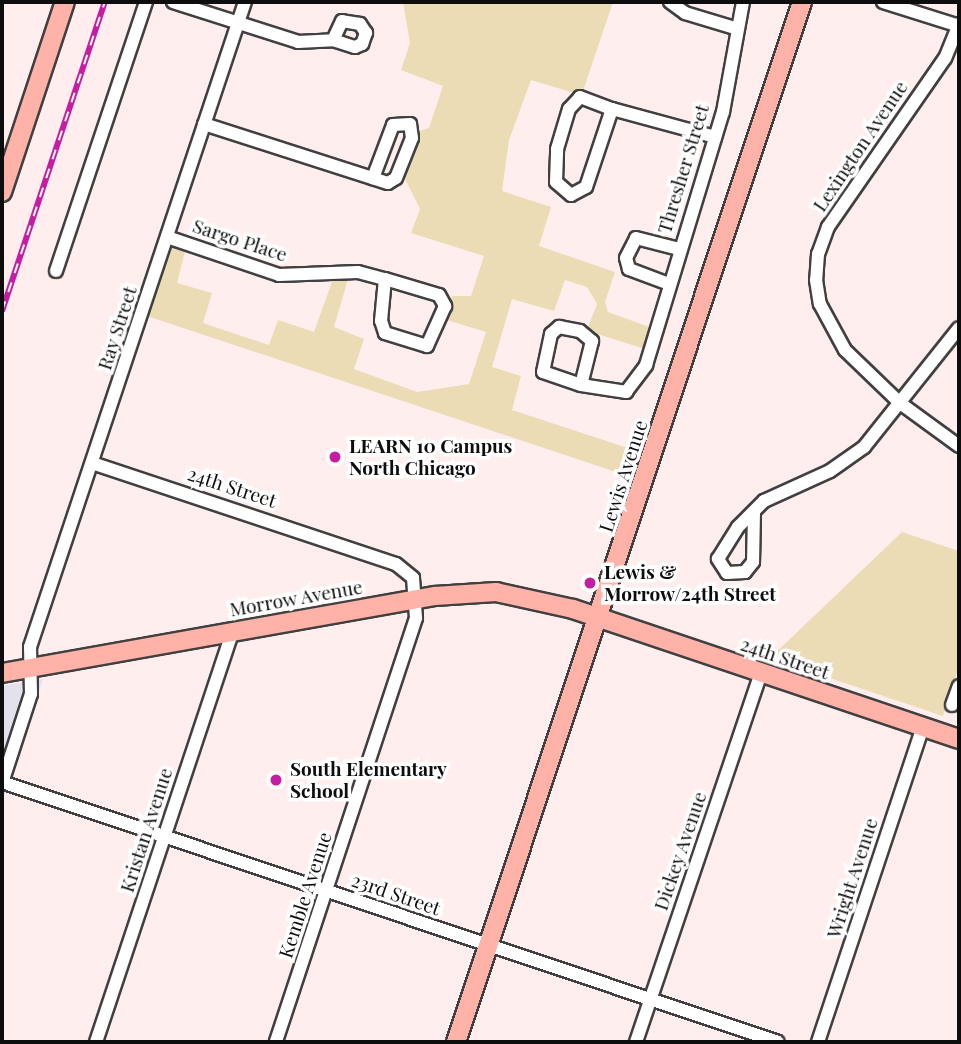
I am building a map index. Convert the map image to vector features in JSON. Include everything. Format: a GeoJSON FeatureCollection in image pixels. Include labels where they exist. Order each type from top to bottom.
{"type":"FeatureCollection","features":[{"type":"Feature","properties":{"kind":"street"},"geometry":{"type":"LineString","coordinates":[[2,192],[65,2]]}},
{"type":"Feature","properties":{"kind":"street"},"geometry":{"type":"LineString","coordinates":[[56,271],[146,2]]}},
{"type":"Feature","properties":{"kind":"street"},"geometry":{"type":"LineString","coordinates":[[173,2],[298,42],[333,40]]}},
{"type":"Feature","properties":{"kind":"street","name":"Ray Street"},"geometry":{"type":"LineString","coordinates":[[2,782],[31,694],[30,648],[245,2]]}},
{"type":"Feature","properties":{"kind":"street"},"geometry":{"type":"LineString","coordinates":[[670,2],[685,13],[735,28]]}},
{"type":"Feature","properties":{"kind":"street","name":"Thresher Street"},"geometry":{"type":"LineString","coordinates":[[581,385],[626,392],[641,376],[715,137],[735,28],[743,2]]}},
{"type":"Feature","properties":{"kind":"street","name":"Lewis Avenue"},"geometry":{"type":"LineString","coordinates":[[456,1042],[802,2]]}},
{"type":"Feature","properties":{"kind":"street"},"geometry":{"type":"LineString","coordinates":[[883,2],[959,25]]}},
{"type":"Feature","properties":{"kind":"street","name":"Lexington Avenue"},"geometry":{"type":"LineString","coordinates":[[959,25],[945,58],[843,201],[818,254],[820,304],[830,330],[900,403],[959,446]]}},
{"type":"Feature","properties":{"kind":"street"},"geometry":{"type":"LineString","coordinates":[[612,108],[586,187],[579,194],[565,192],[556,182],[557,149],[569,109],[580,97],[715,137]]}},
{"type":"Feature","properties":{"kind":"street"},"geometry":{"type":"LineString","coordinates":[[204,124],[388,183],[396,178],[412,138],[410,124],[393,125],[373,178]]}},
{"type":"Feature","properties":{"kind":"street","name":"Sargo Place"},"geometry":{"type":"LineString","coordinates":[[167,237],[287,277],[341,271],[385,279],[444,300],[428,346],[385,333],[381,321],[385,279]]}},
{"type":"Feature","properties":{"kind":"street"},"geometry":{"type":"LineString","coordinates":[[668,284],[629,270],[626,258],[636,238],[679,249]]}},
{"type":"Feature","properties":{"kind":"street"},"geometry":{"type":"LineString","coordinates":[[559,327],[580,331],[592,341],[581,385],[543,372],[551,334],[559,327]]}},
{"type":"Feature","properties":{"kind":"street"},"geometry":{"type":"LineString","coordinates":[[754,512],[754,562],[745,572],[727,573],[718,559],[722,549],[754,512],[771,498],[851,457],[900,403],[959,328]]}},
{"type":"Feature","properties":{"kind":"street","name":"24th Street"},"geometry":{"type":"LineString","coordinates":[[92,463],[396,564],[412,574],[418,599]]}},
{"type":"Feature","properties":{"kind":"street","name":"Morrow Avenue"},"geometry":{"type":"LineString","coordinates":[[2,673],[418,599],[496,592],[530,597],[598,617]]}},
{"type":"Feature","properties":{"kind":"street","name":"Kemble Avenue"},"geometry":{"type":"LineString","coordinates":[[276,1042],[416,618],[418,599]]}},
{"type":"Feature","properties":{"kind":"street","name":"24th Street"},"geometry":{"type":"LineString","coordinates":[[598,617],[959,739]]}},
{"type":"Feature","properties":{"kind":"street","name":"Kristan Avenue"},"geometry":{"type":"LineString","coordinates":[[96,1042],[233,631]]}},
{"type":"Feature","properties":{"kind":"street","name":"Dickey Avenue"},"geometry":{"type":"LineString","coordinates":[[636,1042],[761,672]]}},
{"type":"Feature","properties":{"kind":"street"},"geometry":{"type":"LineString","coordinates":[[952,705],[959,686]]}},
{"type":"Feature","properties":{"kind":"street","name":"Wright Avenue"},"geometry":{"type":"LineString","coordinates":[[818,1042],[923,727]]}},
{"type":"Feature","properties":{"kind":"street","name":"23rd Street"},"geometry":{"type":"LineString","coordinates":[[2,782],[778,1042]]}},
{"type":"Feature","properties":{"kind":"shaded area"},"geometry":{"type":"Polygon","coordinates":[[[403,2],[613,2],[583,91],[574,93],[531,80],[509,140],[502,191],[551,207],[539,246],[615,272],[605,302],[608,312],[652,328],[645,349],[594,333],[588,327],[597,304],[587,287],[565,280],[554,311],[512,299],[492,367],[521,376],[512,410],[631,449],[622,474],[147,316],[171,243],[186,248],[177,283],[212,293],[203,323],[269,345],[278,320],[314,332],[334,276],[349,276],[334,327],[364,339],[354,369],[417,392],[469,384],[486,332],[447,320],[452,296],[471,296],[484,256],[411,233],[420,209],[403,175],[419,131],[429,128],[443,86],[401,70],[410,43],[403,2]]]}},
{"type":"Feature","properties":{"kind":"shaded area"},"geometry":{"type":"Polygon","coordinates":[[[902,532],[959,551],[959,666],[943,716],[770,658],[902,532]]]}},
{"type":"Feature","properties":{"kind":"shaded area"},"geometry":{"type":"Polygon","coordinates":[[[43,679],[2,802],[2,686],[43,679]]]}},
{"type":"Feature","properties":{"kind":"railway"},"geometry":{"type":"LineString","coordinates":[[2,311],[105,2]]}},
{"type":"Feature","properties":{"kind":"place","name":"LEARN 10 Campus North Chicago"},"geometry":{"type":"Point","coordinates":[335,457]}},
{"type":"Feature","properties":{"kind":"place","name":"Lewis & Morrow/24th Street"},"geometry":{"type":"Point","coordinates":[590,583]}},
{"type":"Feature","properties":{"kind":"place","name":"South Elementary School"},"geometry":{"type":"Point","coordinates":[276,780]}}]}
